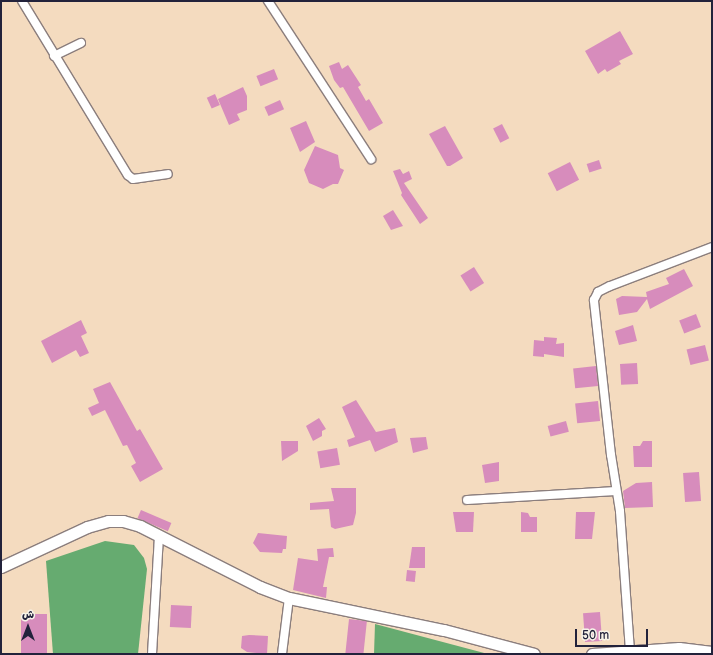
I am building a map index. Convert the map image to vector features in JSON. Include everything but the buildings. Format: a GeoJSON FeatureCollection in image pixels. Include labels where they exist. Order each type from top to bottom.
{"type":"FeatureCollection","features":[{"type":"Feature","properties":{"kind":"main road"},"geometry":{"type":"LineString","coordinates":[[1,567],[87,527],[108,521],[130,522],[260,587],[289,598],[429,626],[534,654]]}},
{"type":"Feature","properties":{"kind":"main road"},"geometry":{"type":"LineString","coordinates":[[592,654],[679,648],[712,652]]}},
{"type":"Feature","properties":{"kind":"street"},"geometry":{"type":"LineString","coordinates":[[22,1],[54,56],[128,175],[133,179],[168,174]]}},
{"type":"Feature","properties":{"kind":"street"},"geometry":{"type":"LineString","coordinates":[[268,1],[371,159]]}},
{"type":"Feature","properties":{"kind":"street"},"geometry":{"type":"LineString","coordinates":[[54,56],[81,43]]}},
{"type":"Feature","properties":{"kind":"street"},"geometry":{"type":"LineString","coordinates":[[630,651],[620,511],[616,491],[598,338],[596,295],[610,286],[712,247]]}},
{"type":"Feature","properties":{"kind":"street"},"geometry":{"type":"LineString","coordinates":[[467,500],[616,491]]}},
{"type":"Feature","properties":{"kind":"street"},"geometry":{"type":"LineString","coordinates":[[152,654],[159,536]]}},
{"type":"Feature","properties":{"kind":"street"},"geometry":{"type":"LineString","coordinates":[[282,654],[289,598]]}},
{"type":"Feature","properties":{"kind":"green space"},"geometry":{"type":"Polygon","coordinates":[[[105,541],[134,545],[144,558],[147,569],[138,654],[53,654],[46,561],[105,541]]]}},
{"type":"Feature","properties":{"kind":"green space"},"geometry":{"type":"Polygon","coordinates":[[[375,624],[488,654],[374,654],[375,624]]]}}]}
